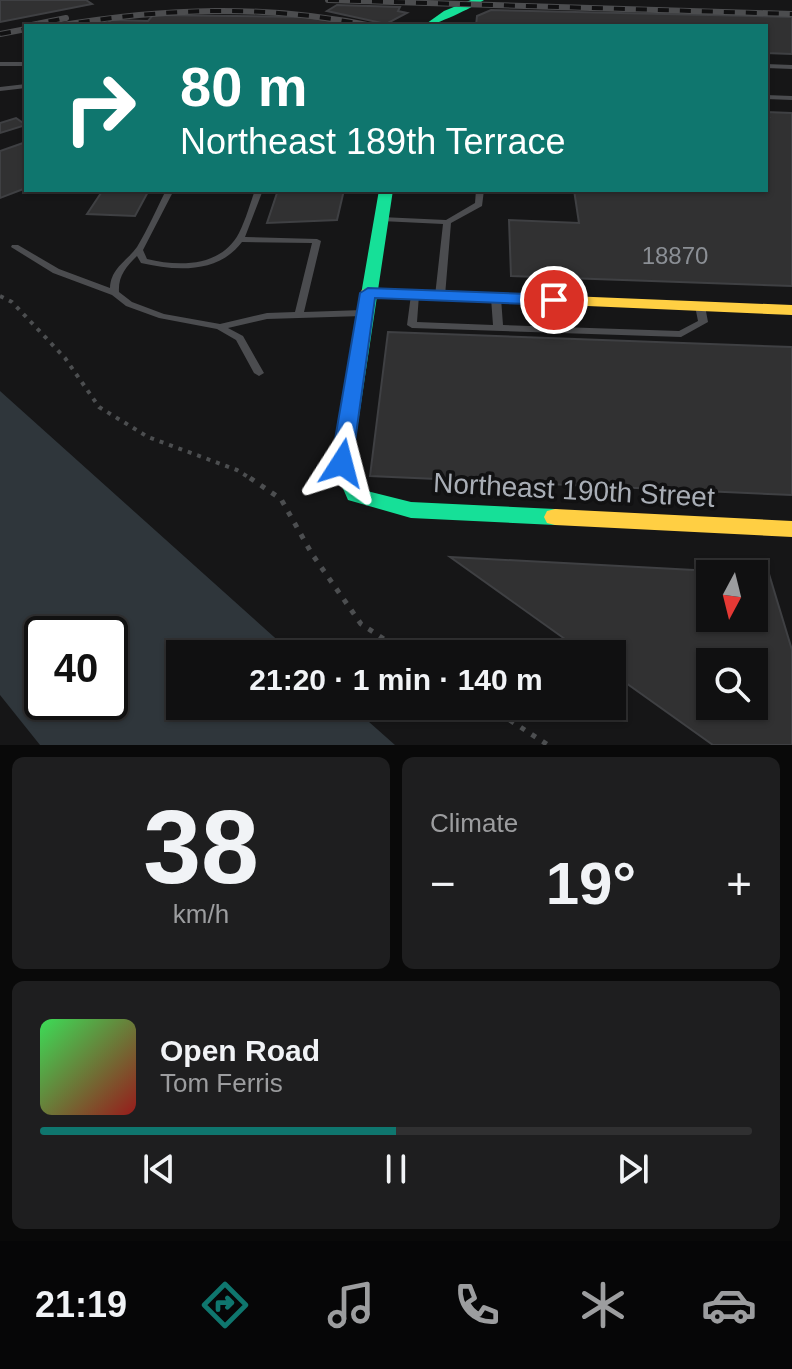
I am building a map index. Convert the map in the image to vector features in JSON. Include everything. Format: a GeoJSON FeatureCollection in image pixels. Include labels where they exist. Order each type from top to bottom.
{"type":"FeatureCollection","features":[{"type":"Feature","properties":{"kind":"street"},"geometry":{"type":"LineString","coordinates":[[431,24],[447,13],[479,0]]}},
{"type":"Feature","properties":{"kind":"street"},"geometry":{"type":"LineString","coordinates":[[365,313],[386,192]]}},
{"type":"Feature","properties":{"kind":"street"},"geometry":{"type":"LineString","coordinates":[[368,293],[792,310]]}},
{"type":"Feature","properties":{"kind":"street","name":"Northeast 190th Street"},"geometry":{"type":"LineString","coordinates":[[365,313],[342,463],[355,495],[411,510],[792,529]]}},
{"type":"Feature","properties":{"kind":"lane"},"geometry":{"type":"LineString","coordinates":[[0,64],[24,64]]}},
{"type":"Feature","properties":{"kind":"lane"},"geometry":{"type":"LineString","coordinates":[[768,66],[792,67]]}},
{"type":"Feature","properties":{"kind":"lane"},"geometry":{"type":"LineString","coordinates":[[0,89],[24,86]]}},
{"type":"Feature","properties":{"kind":"lane"},"geometry":{"type":"LineString","coordinates":[[768,97],[792,98]]}},
{"type":"Feature","properties":{"kind":"lane"},"geometry":{"type":"LineString","coordinates":[[115,293],[113,283],[120,268],[139,250],[169,192]]}},
{"type":"Feature","properties":{"kind":"lane"},"geometry":{"type":"LineString","coordinates":[[139,250],[144,261],[162,266],[188,267],[208,263],[227,252],[240,239],[258,192]]}},
{"type":"Feature","properties":{"kind":"lane"},"geometry":{"type":"LineString","coordinates":[[381,219],[447,222],[479,204],[480,192]]}},
{"type":"Feature","properties":{"kind":"lane"},"geometry":{"type":"LineString","coordinates":[[440,296],[447,222]]}},
{"type":"Feature","properties":{"kind":"lane"},"geometry":{"type":"LineString","coordinates":[[240,239],[317,241],[299,314]]}},
{"type":"Feature","properties":{"kind":"lane"},"geometry":{"type":"LineString","coordinates":[[15,247],[56,271],[115,293],[129,304],[162,316],[220,327],[240,338],[259,373]]}},
{"type":"Feature","properties":{"kind":"lane"},"geometry":{"type":"LineString","coordinates":[[415,295],[412,325],[681,334],[703,322],[700,306]]}},
{"type":"Feature","properties":{"kind":"lane"},"geometry":{"type":"LineString","coordinates":[[496,298],[498,328]]}},
{"type":"Feature","properties":{"kind":"lane"},"geometry":{"type":"LineString","coordinates":[[220,327],[267,316],[365,313]]}},
{"type":"Feature","properties":{"kind":"path"},"geometry":{"type":"LineString","coordinates":[[0,296],[12,302],[65,358],[99,407],[148,437],[237,470],[281,499],[312,554],[361,624],[386,640]]}},
{"type":"Feature","properties":{"kind":"path"},"geometry":{"type":"LineString","coordinates":[[510,720],[548,745]]}},
{"type":"Feature","properties":{"kind":"shaded area"},"geometry":{"type":"Polygon","coordinates":[[[0,391],[277,640],[166,640],[166,720],[367,720],[395,745],[40,745],[0,695],[0,391]]]}},
{"type":"Feature","properties":{"kind":"building"},"geometry":{"type":"Polygon","coordinates":[[[0,0],[86,0],[92,4],[0,22],[0,0]]]}},
{"type":"Feature","properties":{"kind":"building"},"geometry":{"type":"Polygon","coordinates":[[[337,5],[400,7],[398,11],[407,13],[386,24],[327,11],[337,5]]]}},
{"type":"Feature","properties":{"kind":"building"},"geometry":{"type":"Polygon","coordinates":[[[491,10],[792,17],[792,54],[768,53],[768,24],[476,24],[477,16],[491,10]]]}},
{"type":"Feature","properties":{"kind":"building"},"geometry":{"type":"Polygon","coordinates":[[[153,15],[306,17],[350,24],[107,24],[111,20],[148,21],[153,15]]]}},
{"type":"Feature","properties":{"kind":"building"},"geometry":{"type":"Polygon","coordinates":[[[768,112],[792,113],[792,286],[511,276],[509,220],[579,223],[574,192],[768,192],[768,112]]]}},
{"type":"Feature","properties":{"kind":"building"},"geometry":{"type":"Polygon","coordinates":[[[16,118],[24,126],[0,133],[0,123],[16,118]]]}},
{"type":"Feature","properties":{"kind":"building"},"geometry":{"type":"Polygon","coordinates":[[[24,143],[24,189],[0,198],[0,151],[24,143]]]}},
{"type":"Feature","properties":{"kind":"building"},"geometry":{"type":"Polygon","coordinates":[[[102,192],[148,192],[135,216],[87,214],[102,192]]]}},
{"type":"Feature","properties":{"kind":"building"},"geometry":{"type":"Polygon","coordinates":[[[277,192],[344,192],[337,220],[267,223],[277,192]]]}},
{"type":"Feature","properties":{"kind":"building"},"geometry":{"type":"Polygon","coordinates":[[[388,332],[792,347],[792,495],[370,476],[388,332]]]}},
{"type":"Feature","properties":{"kind":"building"},"geometry":{"type":"Polygon","coordinates":[[[450,557],[696,570],[696,632],[768,632],[769,574],[792,650],[792,745],[713,745],[626,683],[626,640],[566,640],[450,557]]]}},
{"type":"Feature","properties":{"kind":"railway"},"geometry":{"type":"LineString","coordinates":[[328,0],[792,14]]}},
{"type":"Feature","properties":{"kind":"railway"},"geometry":{"type":"LineString","coordinates":[[70,24],[136,15],[215,11],[293,14],[361,24]]}},
{"type":"Feature","properties":{"kind":"railway"},"geometry":{"type":"LineString","coordinates":[[37,24],[66,18]]}},
{"type":"Feature","properties":{"kind":"railway"},"geometry":{"type":"LineString","coordinates":[[0,34],[24,29]]}},
{"type":"Feature","properties":{"kind":"traffic: fast"},"geometry":{"type":"LineString","coordinates":[[431,24],[447,13],[479,0]]}},
{"type":"Feature","properties":{"kind":"traffic: fast"},"geometry":{"type":"LineString","coordinates":[[386,192],[342,463],[355,495],[411,510],[555,517]]}},
{"type":"Feature","properties":{"kind":"traffic: slow"},"geometry":{"type":"LineString","coordinates":[[368,293],[792,310]]}},
{"type":"Feature","properties":{"kind":"traffic: slow"},"geometry":{"type":"LineString","coordinates":[[555,517],[792,529]]}},
{"type":"Feature","properties":{"kind":"route"},"geometry":{"type":"LineString","coordinates":[[342,463],[368,293],[554,300]]}}]}
